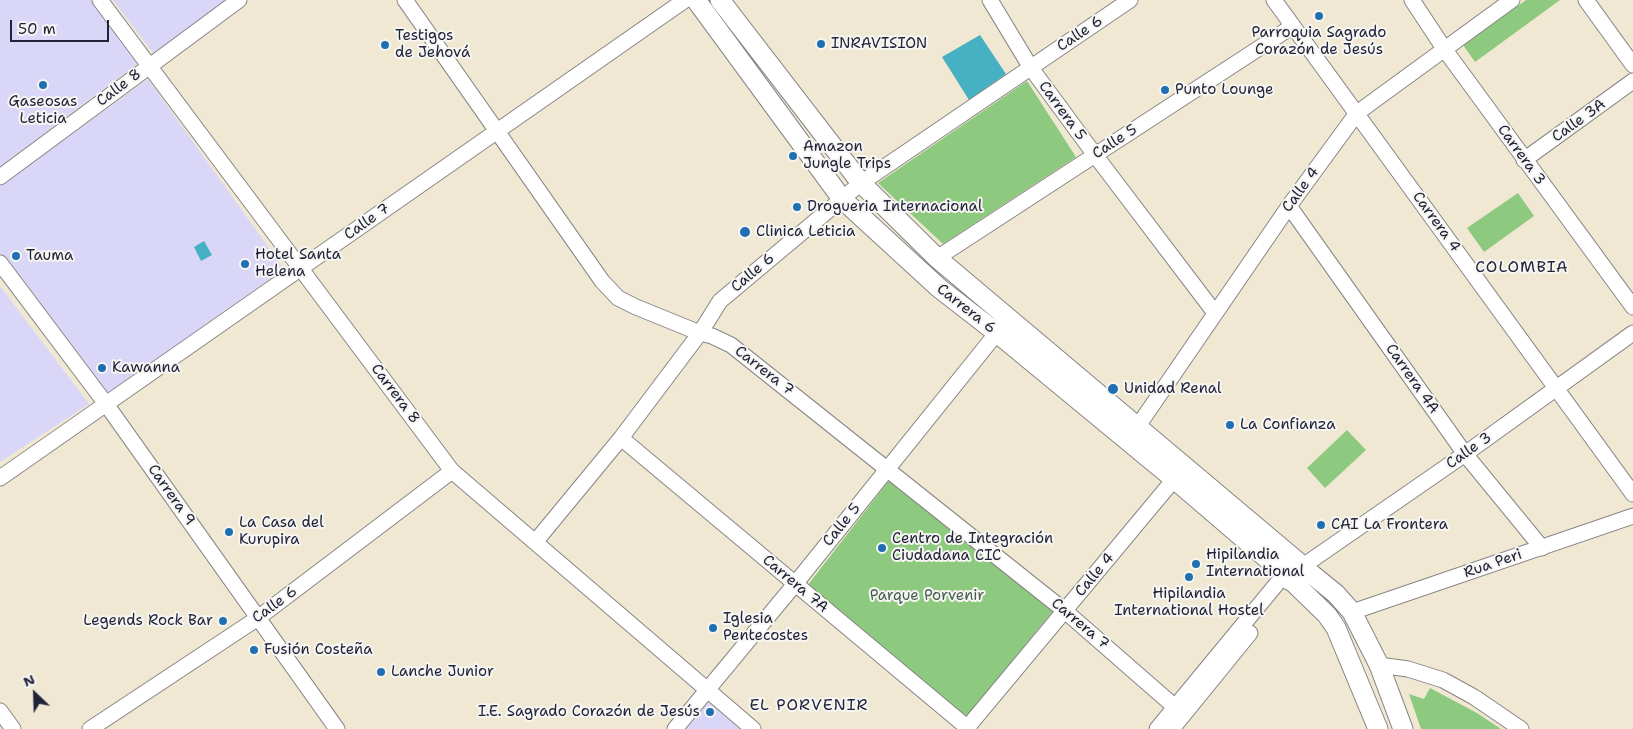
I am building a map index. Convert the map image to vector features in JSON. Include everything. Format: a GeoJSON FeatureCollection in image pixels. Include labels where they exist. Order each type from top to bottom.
{"type":"FeatureCollection","features":[{"type":"Feature","properties":{"kind":"main road","name":"Carrera 6"},"geometry":{"type":"LineString","coordinates":[[696,0],[842,199],[939,288],[1003,326],[1138,426],[1179,473]]}},
{"type":"Feature","properties":{"kind":"main road","name":"Carrera 6"},"geometry":{"type":"LineString","coordinates":[[720,0],[861,183],[1003,326],[1294,572],[1327,615],[1340,636],[1378,729]]}},
{"type":"Feature","properties":{"kind":"main road","name":"Carrera 6"},"geometry":{"type":"LineString","coordinates":[[1294,572],[1336,594],[1350,608]]}},
{"type":"Feature","properties":{"kind":"main road"},"geometry":{"type":"LineString","coordinates":[[1350,608],[1379,665],[1404,729]]}},
{"type":"Feature","properties":{"kind":"street","name":"Carrera 8"},"geometry":{"type":"LineString","coordinates":[[100,0],[452,471],[536,541],[753,729]]}},
{"type":"Feature","properties":{"kind":"street","name":"Calle 8"},"geometry":{"type":"LineString","coordinates":[[0,177],[239,0]]}},
{"type":"Feature","properties":{"kind":"street","name":"Carrera 7"},"geometry":{"type":"LineString","coordinates":[[405,0],[602,281],[618,298],[731,345],[1065,611],[1175,707]]}},
{"type":"Feature","properties":{"kind":"street","name":"Calle 7"},"geometry":{"type":"LineString","coordinates":[[0,478],[685,0]]}},
{"type":"Feature","properties":{"kind":"street","name":"Carrera 5"},"geometry":{"type":"LineString","coordinates":[[990,0],[1030,68],[1215,313]]}},
{"type":"Feature","properties":{"kind":"street","name":"Calle 6"},"geometry":{"type":"LineString","coordinates":[[536,541],[621,438],[700,333],[720,301],[861,183],[1130,0]]}},
{"type":"Feature","properties":{"kind":"street","name":"Carrera 4"},"geometry":{"type":"LineString","coordinates":[[1274,0],[1633,494]]}},
{"type":"Feature","properties":{"kind":"street","name":"Carrera 3"},"geometry":{"type":"LineString","coordinates":[[1412,0],[1445,50],[1524,160],[1633,307]]}},
{"type":"Feature","properties":{"kind":"street","name":"Calle 4"},"geometry":{"type":"LineString","coordinates":[[1138,426],[1289,206],[1357,113],[1512,0]]}},
{"type":"Feature","properties":{"kind":"street"},"geometry":{"type":"LineString","coordinates":[[1586,0],[1633,65]]}},
{"type":"Feature","properties":{"kind":"street","name":"Calle 5"},"geometry":{"type":"LineString","coordinates":[[937,258],[1293,26]]}},
{"type":"Feature","properties":{"kind":"street","name":"Calle 3A"},"geometry":{"type":"LineString","coordinates":[[1524,160],[1633,81]]}},
{"type":"Feature","properties":{"kind":"street","name":"Carrera 4A"},"geometry":{"type":"LineString","coordinates":[[1289,206],[1465,454],[1542,548]]}},
{"type":"Feature","properties":{"kind":"street","name":"Carrera 9"},"geometry":{"type":"LineString","coordinates":[[0,263],[106,404],[337,729]]}},
{"type":"Feature","properties":{"kind":"street","name":"Calle 5"},"geometry":{"type":"LineString","coordinates":[[675,729],[795,584],[1003,326]]}},
{"type":"Feature","properties":{"kind":"street","name":"Calle 3"},"geometry":{"type":"LineString","coordinates":[[1157,729],[1294,572],[1465,454],[1633,333]]}},
{"type":"Feature","properties":{"kind":"street","name":"Carrera 7A"},"geometry":{"type":"LineString","coordinates":[[621,438],[968,729]]}},
{"type":"Feature","properties":{"kind":"street","name":"Calle 6"},"geometry":{"type":"LineString","coordinates":[[90,729],[258,618],[452,471]]}},
{"type":"Feature","properties":{"kind":"street","name":"Calle 4"},"geometry":{"type":"LineString","coordinates":[[968,729],[1179,473]]}},
{"type":"Feature","properties":{"kind":"street","name":"Rua Peri"},"geometry":{"type":"LineString","coordinates":[[1350,608],[1542,548],[1633,516]]}},
{"type":"Feature","properties":{"kind":"street","name":"Calle 3"},"geometry":{"type":"LineString","coordinates":[[1172,729],[1294,572]]}},
{"type":"Feature","properties":{"kind":"street"},"geometry":{"type":"LineString","coordinates":[[1379,665],[1408,669],[1443,680],[1521,729]]}},
{"type":"Feature","properties":{"kind":"street"},"geometry":{"type":"LineString","coordinates":[[0,711],[13,729]]}},
{"type":"Feature","properties":{"kind":"shaded area","name":"Gaseosas Leticia"},"geometry":{"type":"Polygon","coordinates":[[[0,0],[96,0],[142,60],[0,167],[0,0]]]}},
{"type":"Feature","properties":{"kind":"shaded area"},"geometry":{"type":"Polygon","coordinates":[[[113,0],[229,0],[154,54],[113,0]]]}},
{"type":"Feature","properties":{"kind":"shaded area"},"geometry":{"type":"Polygon","coordinates":[[[148,79],[284,269],[106,395],[0,253],[0,186],[148,79]]]}},
{"type":"Feature","properties":{"kind":"shaded area"},"geometry":{"type":"Polygon","coordinates":[[[0,286],[89,404],[0,462],[0,286]]]}},
{"type":"Feature","properties":{"kind":"shaded area","name":"I.E. Sagrado Corazón de Jesús"},"geometry":{"type":"Polygon","coordinates":[[[708,696],[746,729],[681,729],[708,696]]]}},
{"type":"Feature","properties":{"kind":"green space"},"geometry":{"type":"Polygon","coordinates":[[[1526,0],[1560,0],[1475,62],[1463,45],[1526,0]]]}},
{"type":"Feature","properties":{"kind":"green space"},"geometry":{"type":"Polygon","coordinates":[[[1027,81],[1076,157],[943,244],[878,183],[1027,81]]]}},
{"type":"Feature","properties":{"kind":"green space"},"geometry":{"type":"Polygon","coordinates":[[[1518,193],[1534,216],[1484,252],[1467,228],[1518,193]]]}},
{"type":"Feature","properties":{"kind":"green space"},"geometry":{"type":"Polygon","coordinates":[[[1347,430],[1366,450],[1325,488],[1307,468],[1347,430]]]}},
{"type":"Feature","properties":{"kind":"green space","name":"Parque Porvenir"},"geometry":{"type":"Polygon","coordinates":[[[891,478],[1053,611],[966,717],[807,586],[891,478]]]}},
{"type":"Feature","properties":{"kind":"green space"},"geometry":{"type":"Polygon","coordinates":[[[1430,688],[1477,713],[1501,729],[1421,729],[1409,694],[1424,699],[1430,688]]]}},
{"type":"Feature","properties":{"kind":"water"},"geometry":{"type":"Polygon","coordinates":[[[980,35],[1006,74],[969,100],[942,57],[980,35]]]}},
{"type":"Feature","properties":{"kind":"water"},"geometry":{"type":"Polygon","coordinates":[[[204,241],[212,255],[201,261],[194,247],[204,241]]]}},
{"type":"Feature","properties":{"kind":"place","name":"Parroquia Sagrado Corazón de Jesús"},"geometry":{"type":"Point","coordinates":[1319,16]}},
{"type":"Feature","properties":{"kind":"place","name":"INRAVISION"},"geometry":{"type":"Point","coordinates":[821,44]}},
{"type":"Feature","properties":{"kind":"place","name":"Testigos de Jehová"},"geometry":{"type":"Point","coordinates":[385,45]}},
{"type":"Feature","properties":{"kind":"place","name":"Gaseosas Leticia"},"geometry":{"type":"Point","coordinates":[43,85]}},
{"type":"Feature","properties":{"kind":"place","name":"Punto Lounge"},"geometry":{"type":"Point","coordinates":[1165,90]}},
{"type":"Feature","properties":{"kind":"place","name":"Amazon Jungle Trips"},"geometry":{"type":"Point","coordinates":[793,156]}},
{"type":"Feature","properties":{"kind":"place","name":"Drogueria Internacional"},"geometry":{"type":"Point","coordinates":[797,207]}},
{"type":"Feature","properties":{"kind":"place","name":"Clinica Leticia"},"geometry":{"type":"Point","coordinates":[745,232]}},
{"type":"Feature","properties":{"kind":"place","name":"Tauma"},"geometry":{"type":"Point","coordinates":[16,256]}},
{"type":"Feature","properties":{"kind":"place","name":"Hotel Santa Helena"},"geometry":{"type":"Point","coordinates":[245,264]}},
{"type":"Feature","properties":{"kind":"place","name":"Kawanna"},"geometry":{"type":"Point","coordinates":[102,368]}},
{"type":"Feature","properties":{"kind":"place","name":"Unidad Renal"},"geometry":{"type":"Point","coordinates":[1113,389]}},
{"type":"Feature","properties":{"kind":"place","name":"La Confianza"},"geometry":{"type":"Point","coordinates":[1230,425]}},
{"type":"Feature","properties":{"kind":"place","name":"CAI La Frontera"},"geometry":{"type":"Point","coordinates":[1321,525]}},
{"type":"Feature","properties":{"kind":"place","name":"La Casa del Kurupira"},"geometry":{"type":"Point","coordinates":[229,532]}},
{"type":"Feature","properties":{"kind":"place","name":"Centro de Integración Ciudadana CIC"},"geometry":{"type":"Point","coordinates":[882,548]}},
{"type":"Feature","properties":{"kind":"place","name":"Hipilandia International"},"geometry":{"type":"Point","coordinates":[1196,564]}},
{"type":"Feature","properties":{"kind":"place","name":"Hipilandia International Hostel"},"geometry":{"type":"Point","coordinates":[1189,577]}},
{"type":"Feature","properties":{"kind":"place","name":"Legends Rock Bar"},"geometry":{"type":"Point","coordinates":[223,621]}},
{"type":"Feature","properties":{"kind":"place","name":"Iglesia Pentecostes"},"geometry":{"type":"Point","coordinates":[713,628]}},
{"type":"Feature","properties":{"kind":"place","name":"Fusión Costeña"},"geometry":{"type":"Point","coordinates":[254,650]}},
{"type":"Feature","properties":{"kind":"place","name":"Lanche Junior"},"geometry":{"type":"Point","coordinates":[381,672]}},
{"type":"Feature","properties":{"kind":"place","name":"I.E. Sagrado Corazón de Jesús"},"geometry":{"type":"Point","coordinates":[710,712]}},
{"type":"Feature","properties":{"kind":"district","name":"COLOMBIA"},"geometry":{"type":"Point","coordinates":[1522,268]}},
{"type":"Feature","properties":{"kind":"district","name":"EL PORVENIR"},"geometry":{"type":"Point","coordinates":[809,706]}}]}
